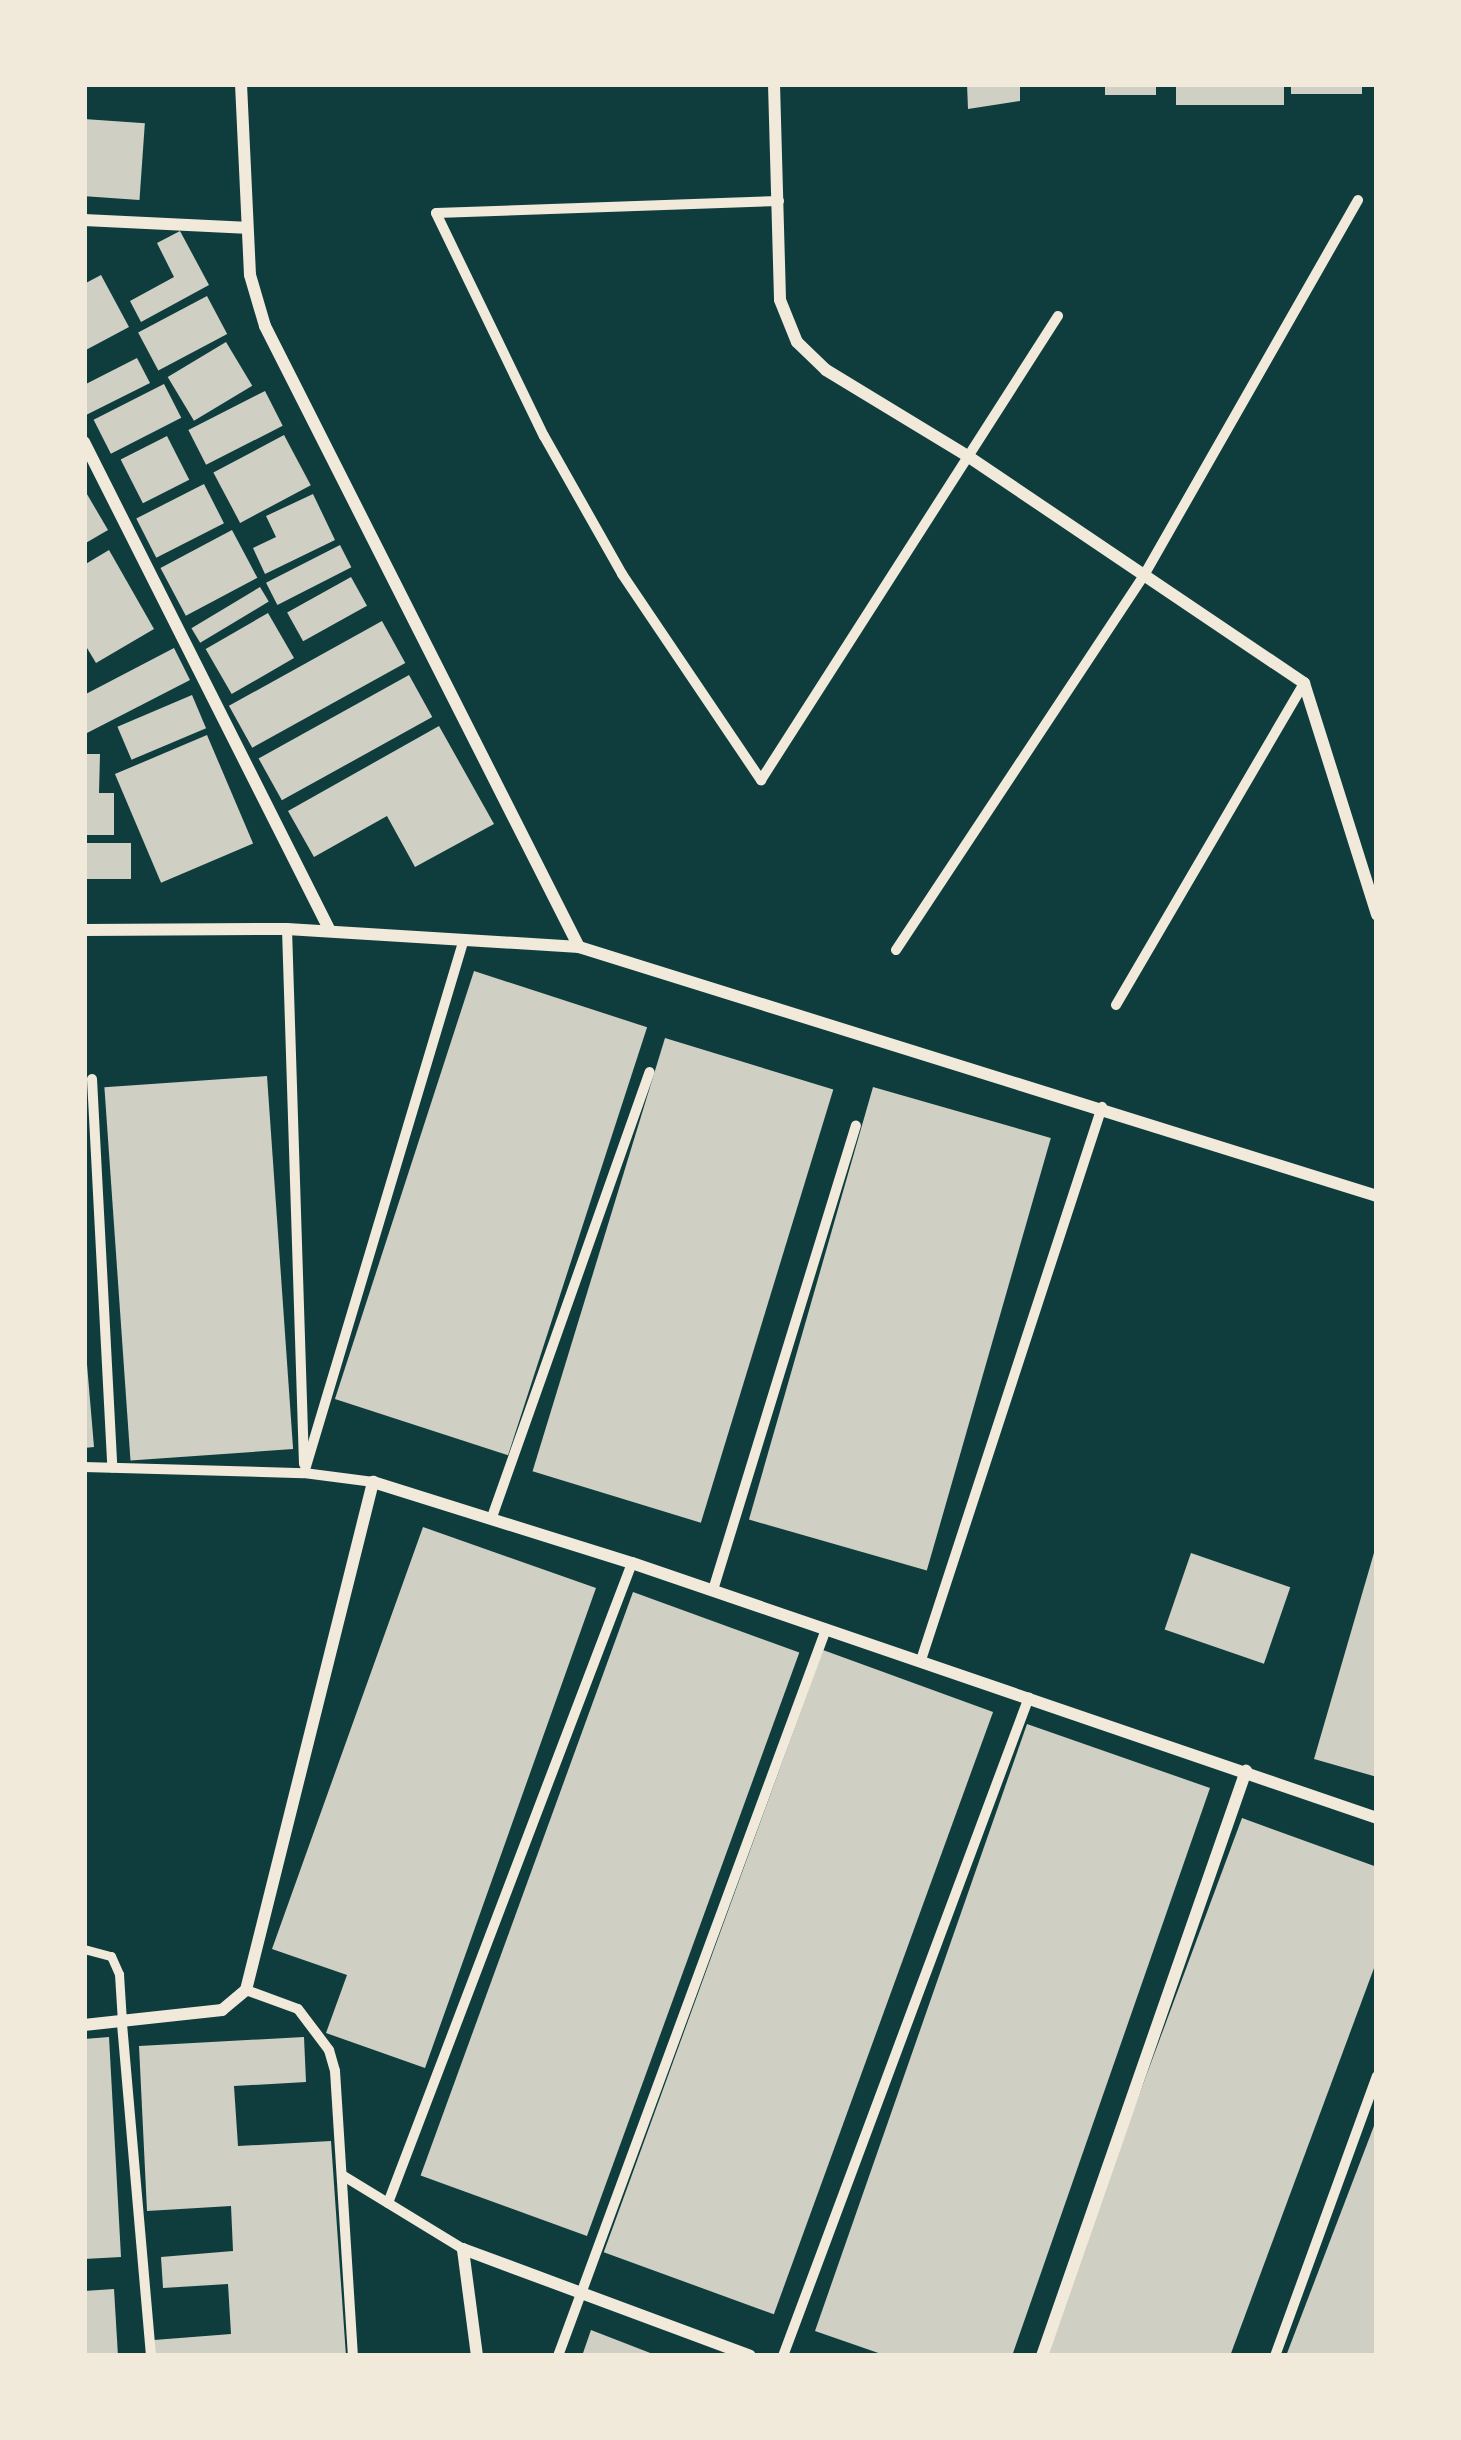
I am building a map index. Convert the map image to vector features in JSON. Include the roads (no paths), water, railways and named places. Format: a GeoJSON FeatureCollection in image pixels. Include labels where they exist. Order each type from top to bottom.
{"type":"FeatureCollection","features":[{"type":"Feature","properties":{"kind":"street"},"geometry":{"type":"LineString","coordinates":[[242,84],[245,227],[250,275],[265,326],[579,947]]}},
{"type":"Feature","properties":{"kind":"street"},"geometry":{"type":"LineString","coordinates":[[774,84],[780,300],[797,342],[826,370],[965,455],[1304,683],[1372,879],[1377,915]]}},
{"type":"Feature","properties":{"kind":"street"},"geometry":{"type":"LineString","coordinates":[[896,950],[1143,577],[1358,200]]}},
{"type":"Feature","properties":{"kind":"street"},"geometry":{"type":"LineString","coordinates":[[779,201],[436,213],[544,436],[622,574],[761,780],[1058,316]]}},
{"type":"Feature","properties":{"kind":"street"},"geometry":{"type":"LineString","coordinates":[[84,220],[245,227]]}},
{"type":"Feature","properties":{"kind":"street"},"geometry":{"type":"LineString","coordinates":[[84,442],[330,931]]}},
{"type":"Feature","properties":{"kind":"street"},"geometry":{"type":"LineString","coordinates":[[1116,1005],[1304,683]]}},
{"type":"Feature","properties":{"kind":"street"},"geometry":{"type":"LineString","coordinates":[[286,929],[304,1473]]}},
{"type":"Feature","properties":{"kind":"street"},"geometry":{"type":"LineString","coordinates":[[84,930],[286,929],[579,947],[1377,1196]]}},
{"type":"Feature","properties":{"kind":"street"},"geometry":{"type":"LineString","coordinates":[[304,1473],[464,939]]}},
{"type":"Feature","properties":{"kind":"street"},"geometry":{"type":"LineString","coordinates":[[492,1517],[650,1072]]}},
{"type":"Feature","properties":{"kind":"street"},"geometry":{"type":"LineString","coordinates":[[92,1079],[112,1467]]}},
{"type":"Feature","properties":{"kind":"street"},"geometry":{"type":"LineString","coordinates":[[921,1660],[1102,1107]]}},
{"type":"Feature","properties":{"kind":"street"},"geometry":{"type":"LineString","coordinates":[[713,1591],[856,1125]]}},
{"type":"Feature","properties":{"kind":"street"},"geometry":{"type":"LineString","coordinates":[[84,1467],[304,1473],[373,1482],[632,1563],[1377,1818]]}},
{"type":"Feature","properties":{"kind":"street"},"geometry":{"type":"LineString","coordinates":[[84,2025],[222,2010],[246,1990],[373,1482]]}},
{"type":"Feature","properties":{"kind":"street"},"geometry":{"type":"LineString","coordinates":[[388,2203],[632,1563]]}},
{"type":"Feature","properties":{"kind":"street"},"geometry":{"type":"LineString","coordinates":[[558,2356],[826,1629]]}},
{"type":"Feature","properties":{"kind":"street"},"geometry":{"type":"LineString","coordinates":[[783,2356],[1029,1697]]}},
{"type":"Feature","properties":{"kind":"street"},"geometry":{"type":"LineString","coordinates":[[1042,2356],[1246,1771]]}},
{"type":"Feature","properties":{"kind":"street"},"geometry":{"type":"LineString","coordinates":[[246,1990],[298,2009],[329,2050],[353,2356]]}},
{"type":"Feature","properties":{"kind":"street"},"geometry":{"type":"LineString","coordinates":[[122,2024],[151,2356]]}},
{"type":"Feature","properties":{"kind":"street"},"geometry":{"type":"LineString","coordinates":[[1275,2356],[1377,2076]]}},
{"type":"Feature","properties":{"kind":"street"},"geometry":{"type":"LineString","coordinates":[[342,2175],[463,2249],[750,2356]]}},
{"type":"Feature","properties":{"kind":"street"},"geometry":{"type":"LineString","coordinates":[[463,2249],[477,2356]]}},
{"type":"Feature","properties":{"kind":"lane"},"geometry":{"type":"LineString","coordinates":[[84,1949],[111,1956],[119,1973],[122,2024]]}}]}
